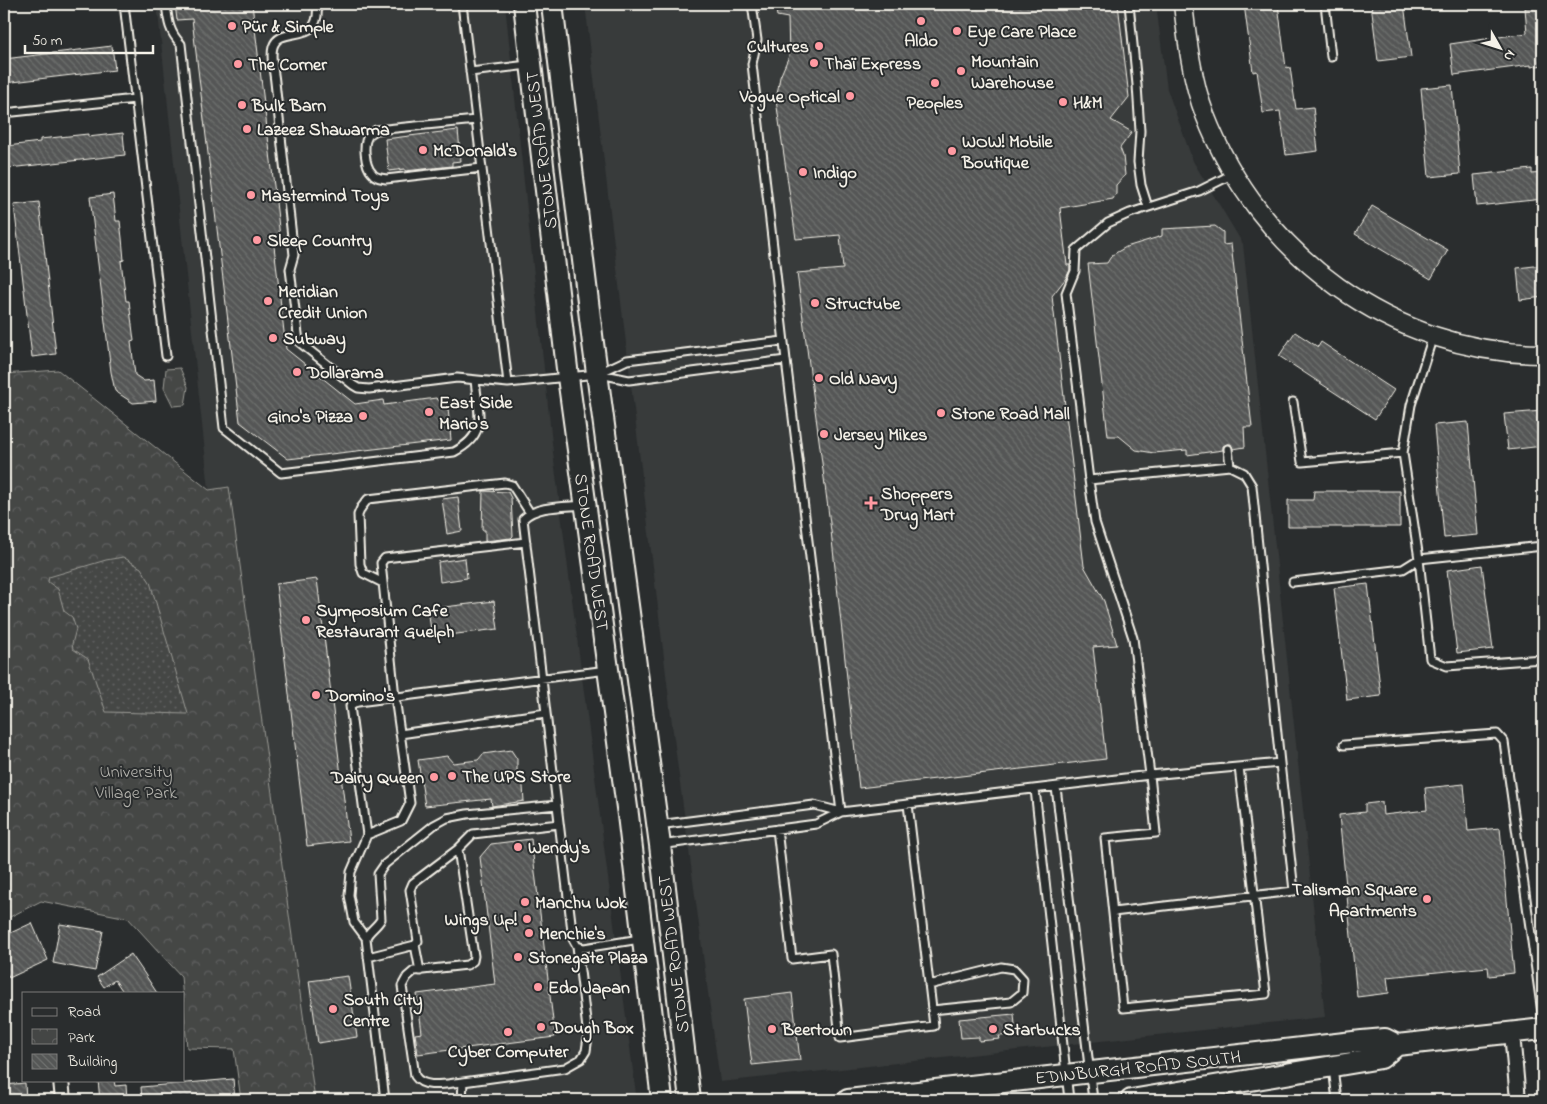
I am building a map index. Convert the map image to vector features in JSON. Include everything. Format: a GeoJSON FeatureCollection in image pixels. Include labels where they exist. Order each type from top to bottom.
{"type":"FeatureCollection","features":[{"type":"Feature","properties":{"kind":"main road","name":"STONE ROAD WEST"},"geometry":{"type":"LineString","coordinates":[[524,4],[568,377],[628,815],[662,1100]]}},
{"type":"Feature","properties":{"kind":"main road","name":"STONE ROAD WEST"},"geometry":{"type":"LineString","coordinates":[[552,4],[597,374],[660,845],[690,1100]]}},
{"type":"Feature","properties":{"kind":"main road"},"geometry":{"type":"LineString","coordinates":[[531,65],[549,76],[562,90]]}},
{"type":"Feature","properties":{"kind":"main road"},"geometry":{"type":"LineString","coordinates":[[628,815],[644,834],[660,845]]}},
{"type":"Feature","properties":{"kind":"main road","name":"EDINBURGH ROAD SOUTH"},"geometry":{"type":"LineString","coordinates":[[1131,1100],[1381,1058],[1397,1045],[1543,1029]]}},
{"type":"Feature","properties":{"kind":"main road","name":"EDINBURGH ROAD SOUTH"},"geometry":{"type":"LineString","coordinates":[[848,1100],[1385,1039],[1397,1045]]}},
{"type":"Feature","properties":{"kind":"street"},"geometry":{"type":"LineString","coordinates":[[1183,4],[1191,61],[1204,114],[1233,174],[1266,220],[1321,273],[1362,303],[1409,328],[1432,336],[1512,352],[1543,354]]}},
{"type":"Feature","properties":{"kind":"street"},"geometry":{"type":"LineString","coordinates":[[1512,1032],[1518,1100]]}},
{"type":"Feature","properties":{"kind":"street"},"geometry":{"type":"LineString","coordinates":[[61,1082],[63,1100]]}},
{"type":"Feature","properties":{"kind":"lane"},"geometry":{"type":"LineString","coordinates":[[124,4],[166,356]]}},
{"type":"Feature","properties":{"kind":"lane"},"geometry":{"type":"LineString","coordinates":[[166,4],[168,26],[173,36],[181,44],[224,428],[281,473],[454,452],[464,447],[478,430],[475,380]]}},
{"type":"Feature","properties":{"kind":"lane"},"geometry":{"type":"LineString","coordinates":[[317,4],[318,13],[310,29],[279,38],[273,46],[272,58],[294,255],[290,269],[299,342],[352,385],[358,388],[369,389],[457,378],[508,383],[597,374],[629,380],[786,360]]}},
{"type":"Feature","properties":{"kind":"lane"},"geometry":{"type":"LineString","coordinates":[[462,4],[508,383]]}},
{"type":"Feature","properties":{"kind":"lane"},"geometry":{"type":"LineString","coordinates":[[752,4],[756,40],[752,64],[783,341],[841,812]]}},
{"type":"Feature","properties":{"kind":"lane"},"geometry":{"type":"LineString","coordinates":[[1129,4],[1139,122],[1138,162],[1141,185],[1148,207]]}},
{"type":"Feature","properties":{"kind":"lane"},"geometry":{"type":"LineString","coordinates":[[1325,4],[1331,57]]}},
{"type":"Feature","properties":{"kind":"lane"},"geometry":{"type":"LineString","coordinates":[[470,72],[531,65]]}},
{"type":"Feature","properties":{"kind":"lane"},"geometry":{"type":"LineString","coordinates":[[4,114],[135,99]]}},
{"type":"Feature","properties":{"kind":"lane"},"geometry":{"type":"LineString","coordinates":[[476,120],[376,130],[369,134],[367,140],[367,166],[372,174],[386,179],[482,168]]}},
{"type":"Feature","properties":{"kind":"lane"},"geometry":{"type":"LineString","coordinates":[[1233,174],[1198,191],[1148,207],[1108,223],[1076,250],[1075,271],[1066,293],[1095,522],[1133,638],[1156,833],[1105,838],[1123,1008],[1266,994],[1239,767]]}},
{"type":"Feature","properties":{"kind":"lane"},"geometry":{"type":"LineString","coordinates":[[1432,336],[1411,405],[1403,453],[1419,558],[1430,659],[1447,666],[1543,659]]}},
{"type":"Feature","properties":{"kind":"lane"},"geometry":{"type":"LineString","coordinates":[[597,374],[627,360],[783,341]]}},
{"type":"Feature","properties":{"kind":"lane"},"geometry":{"type":"LineString","coordinates":[[1293,402],[1302,462],[1403,453]]}},
{"type":"Feature","properties":{"kind":"lane"},"geometry":{"type":"LineString","coordinates":[[1228,450],[1230,466]]}},
{"type":"Feature","properties":{"kind":"lane"},"geometry":{"type":"LineString","coordinates":[[1090,480],[1230,466],[1244,473],[1252,486],[1294,891],[1113,912]]}},
{"type":"Feature","properties":{"kind":"lane"},"geometry":{"type":"LineString","coordinates":[[383,583],[363,572],[360,564],[358,515],[368,499],[505,483],[512,485],[530,513]]}},
{"type":"Feature","properties":{"kind":"lane"},"geometry":{"type":"LineString","coordinates":[[458,849],[474,956],[467,965],[414,971],[407,977],[402,986],[415,1076],[418,1081],[425,1084],[462,1082],[566,1068],[581,1059],[586,1051],[588,1037],[577,946],[573,939],[523,520],[530,513],[584,504]]}},
{"type":"Feature","properties":{"kind":"lane"},"geometry":{"type":"LineString","coordinates":[[367,835],[401,821],[410,803],[395,697],[381,563],[385,558],[526,542]]}},
{"type":"Feature","properties":{"kind":"lane"},"geometry":{"type":"LineString","coordinates":[[1293,582],[1404,569],[1419,558],[1543,546]]}},
{"type":"Feature","properties":{"kind":"lane"},"geometry":{"type":"LineString","coordinates":[[385,1100],[366,938],[354,922],[349,895],[351,872],[367,835],[350,706],[358,702],[608,670]]}},
{"type":"Feature","properties":{"kind":"lane"},"geometry":{"type":"LineString","coordinates":[[400,734],[546,713]]}},
{"type":"Feature","properties":{"kind":"lane"},"geometry":{"type":"LineString","coordinates":[[1344,745],[1497,734],[1504,742],[1543,1020]]}},
{"type":"Feature","properties":{"kind":"lane"},"geometry":{"type":"LineString","coordinates":[[660,845],[816,824],[841,812],[1150,775],[1280,764]]}},
{"type":"Feature","properties":{"kind":"lane"},"geometry":{"type":"LineString","coordinates":[[1056,787],[1093,1100]]}},
{"type":"Feature","properties":{"kind":"lane"},"geometry":{"type":"LineString","coordinates":[[1035,789],[1070,1100]]}},
{"type":"Feature","properties":{"kind":"lane"},"geometry":{"type":"LineString","coordinates":[[777,829],[792,959],[831,954],[840,1038],[934,1026],[908,804]]}},
{"type":"Feature","properties":{"kind":"lane"},"geometry":{"type":"LineString","coordinates":[[366,938],[380,919],[377,878],[380,870],[434,825],[447,818],[467,814],[557,805]]}},
{"type":"Feature","properties":{"kind":"lane"},"geometry":{"type":"LineString","coordinates":[[657,825],[814,805],[841,812]]}},
{"type":"Feature","properties":{"kind":"lane"},"geometry":{"type":"LineString","coordinates":[[420,970],[416,945],[418,941],[410,890],[413,883],[458,849],[474,834],[559,824]]}},
{"type":"Feature","properties":{"kind":"lane"},"geometry":{"type":"LineString","coordinates":[[577,946],[584,948],[643,939]]}},
{"type":"Feature","properties":{"kind":"lane"},"geometry":{"type":"LineString","coordinates":[[368,957],[416,945]]}},
{"type":"Feature","properties":{"kind":"lane"},"geometry":{"type":"LineString","coordinates":[[929,986],[1001,967],[1014,969],[1022,979],[1022,993],[1011,1002],[932,1010]]}},
{"type":"Feature","properties":{"kind":"lane"},"geometry":{"type":"LineString","coordinates":[[1333,1066],[1337,1100]]}},
{"type":"Feature","properties":{"kind":"lane"},"geometry":{"type":"LineString","coordinates":[[462,1082],[462,1100]]}},
{"type":"Feature","properties":{"kind":"shaded area"},"geometry":{"type":"Polygon","coordinates":[[[157,4],[505,4],[553,452],[636,1094],[575,1100],[315,1100],[229,488],[209,490],[157,4]]]}},
{"type":"Feature","properties":{"kind":"shaded area"},"geometry":{"type":"Polygon","coordinates":[[[585,4],[1156,4],[1167,89],[1193,161],[1243,244],[1325,1017],[720,1082],[672,724],[585,4]]]}},
{"type":"Feature","properties":{"kind":"shaded area"},"geometry":{"type":"Polygon","coordinates":[[[1349,1093],[1350,1100],[1284,1100],[1349,1093]]]}},
{"type":"Feature","properties":{"kind":"green space"},"geometry":{"type":"Polygon","coordinates":[[[180,368],[188,387],[185,405],[173,406],[164,388],[166,369],[180,368]]]}},
{"type":"Feature","properties":{"kind":"green space","name":"University Village Park"},"geometry":{"type":"Polygon","coordinates":[[[58,370],[209,490],[229,487],[315,1100],[241,1100],[234,1049],[187,1048],[185,992],[182,992],[181,976],[128,918],[41,901],[4,920],[4,374],[58,370]]]}},
{"type":"Feature","properties":{"kind":"green space"},"geometry":{"type":"Polygon","coordinates":[[[123,557],[141,568],[150,582],[188,714],[106,712],[88,659],[73,649],[72,644],[76,629],[72,617],[64,611],[58,589],[48,582],[49,577],[106,560],[123,557]]]}},
{"type":"Feature","properties":{"kind":"building"},"geometry":{"type":"Polygon","coordinates":[[[175,4],[252,4],[280,238],[274,246],[286,349],[355,404],[383,400],[384,405],[436,398],[448,408],[451,440],[288,459],[240,422],[192,19],[177,20],[175,4]]]}},
{"type":"Feature","properties":{"kind":"building","name":"Stone Road Mall"},"geometry":{"type":"Polygon","coordinates":[[[775,4],[1118,4],[1129,97],[1111,120],[1132,132],[1120,148],[1125,175],[1116,185],[1116,194],[1113,199],[1060,208],[1067,265],[1070,265],[1070,270],[1052,296],[1084,566],[1104,601],[1117,645],[1093,647],[1106,759],[859,788],[831,531],[797,273],[843,269],[840,235],[796,239],[776,100],[780,77],[789,56],[788,18],[777,16],[775,4]]]}},
{"type":"Feature","properties":{"kind":"building"},"geometry":{"type":"Polygon","coordinates":[[[1244,4],[1278,4],[1286,68],[1290,67],[1296,109],[1313,107],[1318,151],[1286,155],[1280,111],[1263,113],[1257,71],[1253,72],[1244,4]]]}},
{"type":"Feature","properties":{"kind":"building"},"geometry":{"type":"Polygon","coordinates":[[[1371,4],[1404,4],[1411,57],[1378,61],[1371,4]]]}},
{"type":"Feature","properties":{"kind":"building"},"geometry":{"type":"Polygon","coordinates":[[[1543,6],[1543,65],[1454,75],[1450,44],[1527,33],[1525,8],[1543,6]]]}},
{"type":"Feature","properties":{"kind":"building"},"geometry":{"type":"Polygon","coordinates":[[[112,46],[115,70],[4,83],[4,59],[112,46]]]}},
{"type":"Feature","properties":{"kind":"building"},"geometry":{"type":"Polygon","coordinates":[[[1452,85],[1460,174],[1429,177],[1421,88],[1452,85]]]}},
{"type":"Feature","properties":{"kind":"building","name":"McDonald's"},"geometry":{"type":"Polygon","coordinates":[[[458,130],[461,161],[452,162],[452,166],[389,171],[385,139],[458,130]]]}},
{"type":"Feature","properties":{"kind":"building"},"geometry":{"type":"Polygon","coordinates":[[[123,133],[125,155],[9,168],[7,146],[40,142],[40,139],[88,134],[88,137],[123,133]]]}},
{"type":"Feature","properties":{"kind":"building"},"geometry":{"type":"Polygon","coordinates":[[[1532,169],[1532,174],[1543,173],[1543,199],[1477,206],[1474,175],[1532,169]]]}},
{"type":"Feature","properties":{"kind":"building"},"geometry":{"type":"Polygon","coordinates":[[[113,194],[116,221],[120,221],[124,260],[121,261],[134,341],[131,342],[135,375],[144,381],[154,380],[156,401],[133,403],[115,391],[111,372],[90,197],[113,194]]]}},
{"type":"Feature","properties":{"kind":"building"},"geometry":{"type":"Polygon","coordinates":[[[39,202],[56,354],[32,357],[14,205],[39,202]]]}},
{"type":"Feature","properties":{"kind":"building"},"geometry":{"type":"Polygon","coordinates":[[[1372,206],[1448,250],[1431,279],[1355,234],[1372,206]]]}},
{"type":"Feature","properties":{"kind":"building"},"geometry":{"type":"Polygon","coordinates":[[[1215,226],[1223,232],[1223,245],[1231,244],[1252,427],[1244,427],[1245,447],[1233,449],[1231,444],[1227,444],[1223,446],[1223,450],[1187,455],[1187,450],[1154,453],[1136,450],[1119,436],[1108,436],[1088,264],[1107,263],[1112,255],[1126,247],[1162,236],[1162,229],[1215,226]]]}},
{"type":"Feature","properties":{"kind":"building"},"geometry":{"type":"Polygon","coordinates":[[[1543,265],[1543,297],[1520,300],[1517,268],[1543,265]]]}},
{"type":"Feature","properties":{"kind":"building"},"geometry":{"type":"Polygon","coordinates":[[[1295,332],[1318,347],[1321,342],[1394,390],[1375,419],[1279,356],[1295,332]]]}},
{"type":"Feature","properties":{"kind":"building"},"geometry":{"type":"Polygon","coordinates":[[[1543,411],[1543,446],[1508,450],[1504,414],[1543,411]]]}},
{"type":"Feature","properties":{"kind":"building"},"geometry":{"type":"Polygon","coordinates":[[[1468,422],[1478,535],[1444,538],[1434,425],[1468,422]]]}},
{"type":"Feature","properties":{"kind":"building"},"geometry":{"type":"Polygon","coordinates":[[[483,491],[508,492],[511,498],[513,536],[511,538],[485,541],[485,530],[482,530],[483,491]]]}},
{"type":"Feature","properties":{"kind":"building"},"geometry":{"type":"Polygon","coordinates":[[[1314,491],[1400,491],[1400,527],[1288,527],[1288,500],[1313,500],[1314,491]]]}},
{"type":"Feature","properties":{"kind":"building"},"geometry":{"type":"Polygon","coordinates":[[[458,497],[462,531],[447,534],[442,499],[458,497]]]}},
{"type":"Feature","properties":{"kind":"building"},"geometry":{"type":"Polygon","coordinates":[[[465,558],[467,578],[440,582],[438,562],[465,558]]]}},
{"type":"Feature","properties":{"kind":"building"},"geometry":{"type":"Polygon","coordinates":[[[1482,565],[1493,649],[1457,653],[1447,570],[1482,565]]]}},
{"type":"Feature","properties":{"kind":"building"},"geometry":{"type":"Polygon","coordinates":[[[317,579],[349,841],[307,846],[276,584],[317,579]]]}},
{"type":"Feature","properties":{"kind":"building"},"geometry":{"type":"Polygon","coordinates":[[[1368,584],[1381,696],[1347,700],[1334,588],[1368,584]]]}},
{"type":"Feature","properties":{"kind":"building"},"geometry":{"type":"Polygon","coordinates":[[[494,601],[498,629],[432,637],[428,609],[494,601]]]}},
{"type":"Feature","properties":{"kind":"building"},"geometry":{"type":"Polygon","coordinates":[[[511,750],[517,759],[517,773],[522,773],[524,801],[492,806],[491,799],[425,806],[418,760],[447,756],[453,763],[478,760],[483,754],[511,750]]]}},
{"type":"Feature","properties":{"kind":"building","name":"Talisman Square Apartments"},"geometry":{"type":"Polygon","coordinates":[[[1464,784],[1468,831],[1500,828],[1514,973],[1489,976],[1488,967],[1387,977],[1389,993],[1357,997],[1339,815],[1365,812],[1365,804],[1382,802],[1383,815],[1427,810],[1425,788],[1464,784]]]}},
{"type":"Feature","properties":{"kind":"building","name":"Stonegate Plaza"},"geometry":{"type":"Polygon","coordinates":[[[531,839],[555,1037],[418,1054],[415,1034],[422,1033],[417,994],[495,984],[480,857],[491,844],[531,839]]]}},
{"type":"Feature","properties":{"kind":"building"},"geometry":{"type":"Polygon","coordinates":[[[32,923],[48,960],[9,978],[4,967],[4,936],[32,923]]]}},
{"type":"Feature","properties":{"kind":"building"},"geometry":{"type":"Polygon","coordinates":[[[60,924],[103,931],[95,971],[53,963],[60,924]]]}},
{"type":"Feature","properties":{"kind":"building"},"geometry":{"type":"Polygon","coordinates":[[[131,954],[156,992],[123,992],[115,980],[104,987],[97,977],[131,954]]]}},
{"type":"Feature","properties":{"kind":"building","name":"South City Centre"},"geometry":{"type":"Polygon","coordinates":[[[348,976],[357,1037],[318,1043],[309,981],[348,976]]]}},
{"type":"Feature","properties":{"kind":"building","name":"Beertown"},"geometry":{"type":"Polygon","coordinates":[[[792,993],[800,1060],[752,1065],[744,999],[792,993]]]}},
{"type":"Feature","properties":{"kind":"building","name":"Starbucks"},"geometry":{"type":"Polygon","coordinates":[[[1014,1014],[1016,1035],[999,1036],[1000,1039],[979,1041],[979,1037],[961,1038],[959,1019],[1014,1014]]]}},
{"type":"Feature","properties":{"kind":"building"},"geometry":{"type":"Polygon","coordinates":[[[233,1079],[235,1100],[142,1100],[141,1087],[233,1079]]]}},
{"type":"Feature","properties":{"kind":"building"},"geometry":{"type":"Polygon","coordinates":[[[98,1082],[114,1082],[115,1086],[126,1085],[127,1099],[100,1100],[98,1082]]]}},
{"type":"Feature","properties":{"kind":"building"},"geometry":{"type":"Polygon","coordinates":[[[25,1083],[26,1100],[6,1100],[5,1085],[25,1083]]]}},
{"type":"Feature","properties":{"kind":"place","name":"Aldo"},"geometry":{"type":"Point","coordinates":[921,21]}},
{"type":"Feature","properties":{"kind":"place","name":"Pür & Simple"},"geometry":{"type":"Point","coordinates":[232,26]}},
{"type":"Feature","properties":{"kind":"place","name":"Eye Care Place"},"geometry":{"type":"Point","coordinates":[957,31]}},
{"type":"Feature","properties":{"kind":"place","name":"Cultures"},"geometry":{"type":"Point","coordinates":[819,46]}},
{"type":"Feature","properties":{"kind":"place","name":"Thaï Express"},"geometry":{"type":"Point","coordinates":[814,63]}},
{"type":"Feature","properties":{"kind":"place","name":"The Corner"},"geometry":{"type":"Point","coordinates":[238,64]}},
{"type":"Feature","properties":{"kind":"place","name":"Mountain Warehouse"},"geometry":{"type":"Point","coordinates":[961,71]}},
{"type":"Feature","properties":{"kind":"place","name":"Peoples"},"geometry":{"type":"Point","coordinates":[935,83]}},
{"type":"Feature","properties":{"kind":"place","name":"Vogue Optical"},"geometry":{"type":"Point","coordinates":[850,96]}},
{"type":"Feature","properties":{"kind":"place","name":"H&M"},"geometry":{"type":"Point","coordinates":[1063,102]}},
{"type":"Feature","properties":{"kind":"place","name":"Bulk Barn"},"geometry":{"type":"Point","coordinates":[242,105]}},
{"type":"Feature","properties":{"kind":"place","name":"Lazeez Shawarma"},"geometry":{"type":"Point","coordinates":[247,129]}},
{"type":"Feature","properties":{"kind":"place","name":"McDonald's"},"geometry":{"type":"Point","coordinates":[423,150]}},
{"type":"Feature","properties":{"kind":"place","name":"WOW! Mobile Boutique"},"geometry":{"type":"Point","coordinates":[952,151]}},
{"type":"Feature","properties":{"kind":"place","name":"Indigo"},"geometry":{"type":"Point","coordinates":[803,172]}},
{"type":"Feature","properties":{"kind":"place","name":"Mastermind Toys"},"geometry":{"type":"Point","coordinates":[251,195]}},
{"type":"Feature","properties":{"kind":"place","name":"Sleep Country"},"geometry":{"type":"Point","coordinates":[257,240]}},
{"type":"Feature","properties":{"kind":"place","name":"Meridian Credit Union"},"geometry":{"type":"Point","coordinates":[268,301]}},
{"type":"Feature","properties":{"kind":"place","name":"Structube"},"geometry":{"type":"Point","coordinates":[815,303]}},
{"type":"Feature","properties":{"kind":"place","name":"Subway"},"geometry":{"type":"Point","coordinates":[273,338]}},
{"type":"Feature","properties":{"kind":"place","name":"Dollarama"},"geometry":{"type":"Point","coordinates":[297,372]}},
{"type":"Feature","properties":{"kind":"place","name":"Old Navy"},"geometry":{"type":"Point","coordinates":[819,378]}},
{"type":"Feature","properties":{"kind":"place","name":"East Side Mario's"},"geometry":{"type":"Point","coordinates":[429,412]}},
{"type":"Feature","properties":{"kind":"place","name":"Stone Road Mall"},"geometry":{"type":"Point","coordinates":[941,413]}},
{"type":"Feature","properties":{"kind":"place","name":"Gino's Pizza"},"geometry":{"type":"Point","coordinates":[363,416]}},
{"type":"Feature","properties":{"kind":"place","name":"Jersey Mikes"},"geometry":{"type":"Point","coordinates":[824,434]}},
{"type":"Feature","properties":{"kind":"place","name":"Shoppers Drug Mart"},"geometry":{"type":"Point","coordinates":[871,503]}},
{"type":"Feature","properties":{"kind":"place","name":"Symposium Cafe Restaurant Guelph"},"geometry":{"type":"Point","coordinates":[306,620]}},
{"type":"Feature","properties":{"kind":"place","name":"Domino's"},"geometry":{"type":"Point","coordinates":[316,695]}},
{"type":"Feature","properties":{"kind":"place","name":"The UPS Store"},"geometry":{"type":"Point","coordinates":[452,776]}},
{"type":"Feature","properties":{"kind":"place","name":"Dairy Queen"},"geometry":{"type":"Point","coordinates":[434,777]}},
{"type":"Feature","properties":{"kind":"place","name":"Wendy's"},"geometry":{"type":"Point","coordinates":[518,847]}},
{"type":"Feature","properties":{"kind":"place","name":"Talisman Square Apartments"},"geometry":{"type":"Point","coordinates":[1427,899]}},
{"type":"Feature","properties":{"kind":"place","name":"Manchu Wok"},"geometry":{"type":"Point","coordinates":[525,902]}},
{"type":"Feature","properties":{"kind":"place","name":"Wings Up!"},"geometry":{"type":"Point","coordinates":[527,919]}},
{"type":"Feature","properties":{"kind":"place","name":"Menchie's"},"geometry":{"type":"Point","coordinates":[529,933]}},
{"type":"Feature","properties":{"kind":"place","name":"Stonegate Plaza"},"geometry":{"type":"Point","coordinates":[518,957]}},
{"type":"Feature","properties":{"kind":"place","name":"Edo Japan"},"geometry":{"type":"Point","coordinates":[538,987]}},
{"type":"Feature","properties":{"kind":"place","name":"South City Centre"},"geometry":{"type":"Point","coordinates":[333,1009]}},
{"type":"Feature","properties":{"kind":"place","name":"Dough Box"},"geometry":{"type":"Point","coordinates":[541,1027]}},
{"type":"Feature","properties":{"kind":"place","name":"Beertown"},"geometry":{"type":"Point","coordinates":[772,1029]}},
{"type":"Feature","properties":{"kind":"place","name":"Starbucks"},"geometry":{"type":"Point","coordinates":[993,1029]}},
{"type":"Feature","properties":{"kind":"place","name":"Cyber Computer"},"geometry":{"type":"Point","coordinates":[508,1032]}}]}
